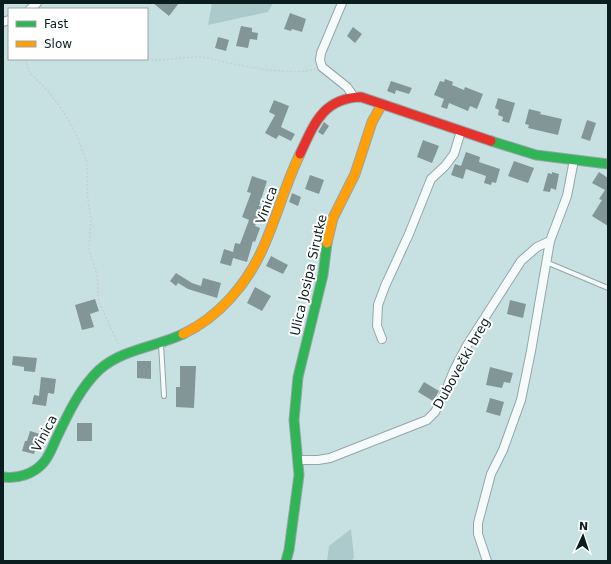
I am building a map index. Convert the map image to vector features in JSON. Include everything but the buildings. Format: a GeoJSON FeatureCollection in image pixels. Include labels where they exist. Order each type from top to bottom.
{"type":"FeatureCollection","features":[{"type":"Feature","properties":{"kind":"street"},"geometry":{"type":"LineString","coordinates":[[342,3],[321,53],[320,60],[322,67],[347,87],[354,97],[361,97],[526,153],[542,157],[596,161],[608,164]]}},
{"type":"Feature","properties":{"kind":"street","name":"Vinica"},"geometry":{"type":"LineString","coordinates":[[3,477],[19,477],[30,474],[45,461],[79,395],[99,370],[124,354],[182,336],[200,326],[217,312],[240,287],[266,242],[290,177],[318,118],[325,110],[334,104],[344,99],[354,97]]}},
{"type":"Feature","properties":{"kind":"street","name":"Ulica Josipa Sirutke"},"geometry":{"type":"LineString","coordinates":[[286,561],[289,550],[299,475],[294,420],[298,377],[323,275],[328,237],[333,218],[354,174],[372,122],[382,104]]}},
{"type":"Feature","properties":{"kind":"street"},"geometry":{"type":"LineString","coordinates":[[382,339],[377,326],[378,305],[385,286],[409,234],[431,179],[446,166],[454,154],[461,132]]}},
{"type":"Feature","properties":{"kind":"street"},"geometry":{"type":"LineString","coordinates":[[487,561],[478,534],[478,523],[491,474],[503,450],[521,400],[550,241],[567,196],[574,160]]}},
{"type":"Feature","properties":{"kind":"street","name":"Dubovečki breg"},"geometry":{"type":"LineString","coordinates":[[298,460],[318,460],[330,458],[427,420],[435,412],[466,347],[521,261],[537,247],[550,241]]}},
{"type":"Feature","properties":{"kind":"lane"},"geometry":{"type":"LineString","coordinates":[[546,262],[608,288]]}},
{"type":"Feature","properties":{"kind":"lane"},"geometry":{"type":"LineString","coordinates":[[161,342],[164,396]]}},
{"type":"Feature","properties":{"kind":"path"},"geometry":{"type":"LineString","coordinates":[[148,59],[156,60],[201,57],[286,71],[310,71],[322,67]]}},
{"type":"Feature","properties":{"kind":"path"},"geometry":{"type":"LineString","coordinates":[[25,60],[30,73],[49,92],[61,108],[78,138],[86,163],[87,192],[91,220],[89,249],[97,275],[99,303],[124,354]]}},
{"type":"Feature","properties":{"kind":"shaded area"},"geometry":{"type":"Polygon","coordinates":[[[212,3],[273,3],[268,12],[208,25],[212,3]]]}},
{"type":"Feature","properties":{"kind":"shaded area"},"geometry":{"type":"Polygon","coordinates":[[[351,529],[354,557],[352,561],[327,561],[329,546],[351,529]]]}},
{"type":"Feature","properties":{"kind":"traffic: fast"},"geometry":{"type":"LineString","coordinates":[[491,141],[536,155],[608,164]]}},
{"type":"Feature","properties":{"kind":"traffic: fast"},"geometry":{"type":"LineString","coordinates":[[286,561],[289,550],[299,475],[294,420],[298,377],[323,275],[327,243]]}},
{"type":"Feature","properties":{"kind":"traffic: fast"},"geometry":{"type":"LineString","coordinates":[[3,477],[14,477],[31,473],[44,462],[75,402],[86,385],[99,370],[118,357],[183,334]]}},
{"type":"Feature","properties":{"kind":"traffic: slow"},"geometry":{"type":"LineString","coordinates":[[327,243],[333,218],[355,174],[372,122],[382,104]]}},
{"type":"Feature","properties":{"kind":"traffic: slow"},"geometry":{"type":"LineString","coordinates":[[183,334],[196,327],[220,309],[240,287],[249,274],[263,248],[300,154]]}},
{"type":"Feature","properties":{"kind":"traffic: jam"},"geometry":{"type":"LineString","coordinates":[[300,154],[315,123],[329,108],[337,102],[361,97],[491,141]]}}]}
